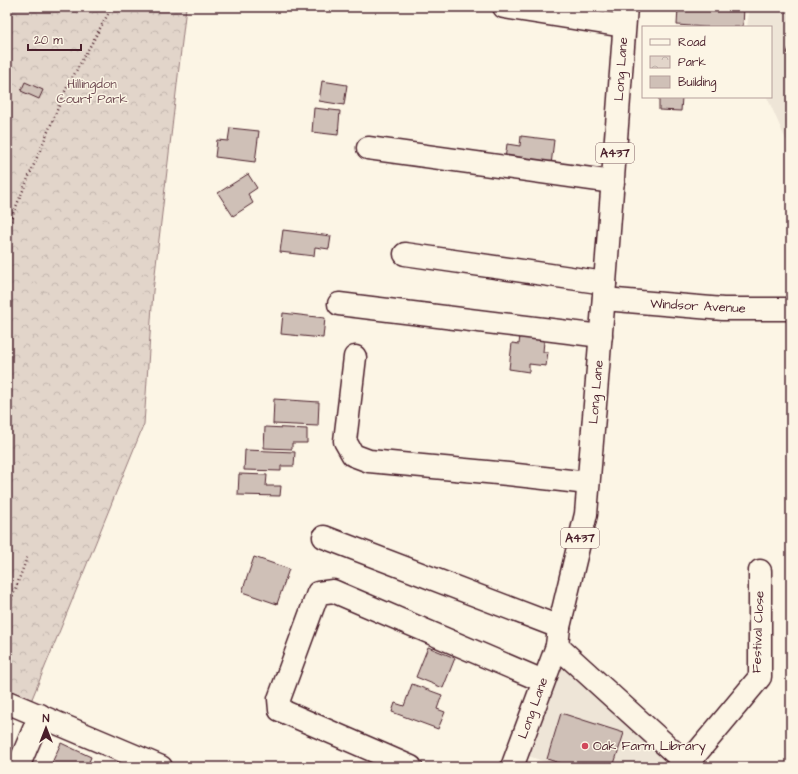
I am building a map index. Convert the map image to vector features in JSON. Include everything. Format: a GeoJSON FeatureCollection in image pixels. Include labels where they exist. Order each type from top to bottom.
{"type":"FeatureCollection","features":[{"type":"Feature","properties":{"kind":"street"},"geometry":{"type":"LineString","coordinates":[[504,7],[625,16]]}},
{"type":"Feature","properties":{"kind":"street","name":"Long Lane"},"geometry":{"type":"LineString","coordinates":[[512,767],[558,636],[586,514],[605,291],[625,16]]}},
{"type":"Feature","properties":{"kind":"street"},"geometry":{"type":"LineString","coordinates":[[368,148],[613,182]]}},
{"type":"Feature","properties":{"kind":"street","name":"Windsor Avenue"},"geometry":{"type":"LineString","coordinates":[[405,254],[605,291],[723,309],[791,309]]}},
{"type":"Feature","properties":{"kind":"street"},"geometry":{"type":"LineString","coordinates":[[339,304],[601,336]]}},
{"type":"Feature","properties":{"kind":"street"},"geometry":{"type":"LineString","coordinates":[[355,357],[345,441],[353,455],[369,461],[588,483]]}},
{"type":"Feature","properties":{"kind":"street"},"geometry":{"type":"LineString","coordinates":[[324,537],[558,636],[687,766]]}},
{"type":"Feature","properties":{"kind":"street","name":"Festival Close"},"geometry":{"type":"LineString","coordinates":[[687,766],[760,677],[760,571]]}},
{"type":"Feature","properties":{"kind":"street"},"geometry":{"type":"LineString","coordinates":[[411,767],[280,710],[279,699],[318,593],[332,591],[543,681]]}},
{"type":"Feature","properties":{"kind":"street"},"geometry":{"type":"LineString","coordinates":[[7,702],[157,766]]}},
{"type":"Feature","properties":{"kind":"street"},"geometry":{"type":"LineString","coordinates":[[18,767],[40,716]]}},
{"type":"Feature","properties":{"kind":"path"},"geometry":{"type":"LineString","coordinates":[[7,228],[66,89],[112,7]]}},
{"type":"Feature","properties":{"kind":"path"},"geometry":{"type":"LineString","coordinates":[[7,611],[28,556]]}},
{"type":"Feature","properties":{"kind":"shaded area"},"geometry":{"type":"Polygon","coordinates":[[[750,7],[791,7],[791,138],[786,140],[767,98],[772,98],[772,26],[747,26],[750,7]]]}},
{"type":"Feature","properties":{"kind":"shaded area"},"geometry":{"type":"Polygon","coordinates":[[[557,646],[696,767],[559,767],[526,755],[557,646]]]}},
{"type":"Feature","properties":{"kind":"green space","name":"Hillingdon Court Park"},"geometry":{"type":"Polygon","coordinates":[[[7,7],[186,7],[153,291],[144,424],[27,711],[7,702],[7,7]]]}},
{"type":"Feature","properties":{"kind":"building"},"geometry":{"type":"Polygon","coordinates":[[[678,7],[744,7],[743,26],[677,25],[678,7]]]}},
{"type":"Feature","properties":{"kind":"building"},"geometry":{"type":"Polygon","coordinates":[[[791,44],[791,55],[787,53],[791,44]]]}},
{"type":"Feature","properties":{"kind":"building"},"geometry":{"type":"Polygon","coordinates":[[[322,81],[347,85],[344,105],[319,101],[322,81]]]}},
{"type":"Feature","properties":{"kind":"building"},"geometry":{"type":"Polygon","coordinates":[[[25,82],[43,90],[39,99],[21,91],[25,82]]]}},
{"type":"Feature","properties":{"kind":"building"},"geometry":{"type":"Polygon","coordinates":[[[659,98],[682,98],[681,111],[659,110],[659,98]]]}},
{"type":"Feature","properties":{"kind":"building"},"geometry":{"type":"Polygon","coordinates":[[[314,108],[340,111],[338,135],[312,132],[314,108]]]}},
{"type":"Feature","properties":{"kind":"building"},"geometry":{"type":"Polygon","coordinates":[[[230,128],[259,131],[255,162],[215,157],[217,140],[228,141],[230,128]]]}},
{"type":"Feature","properties":{"kind":"building"},"geometry":{"type":"Polygon","coordinates":[[[521,136],[554,140],[551,165],[505,159],[507,144],[520,146],[521,136]]]}},
{"type":"Feature","properties":{"kind":"building"},"geometry":{"type":"Polygon","coordinates":[[[248,174],[257,188],[248,194],[253,203],[233,216],[218,193],[248,174]]]}},
{"type":"Feature","properties":{"kind":"building"},"geometry":{"type":"Polygon","coordinates":[[[283,230],[331,236],[329,249],[315,247],[314,256],[280,252],[283,230]]]}},
{"type":"Feature","properties":{"kind":"building"},"geometry":{"type":"Polygon","coordinates":[[[283,313],[325,318],[323,338],[281,334],[283,313]]]}},
{"type":"Feature","properties":{"kind":"building"},"geometry":{"type":"Polygon","coordinates":[[[521,328],[541,330],[540,340],[544,341],[543,352],[548,352],[546,366],[529,364],[529,372],[509,369],[512,343],[519,344],[521,328]]]}},
{"type":"Feature","properties":{"kind":"building"},"geometry":{"type":"Polygon","coordinates":[[[274,399],[319,402],[318,426],[273,424],[274,399]]]}},
{"type":"Feature","properties":{"kind":"building"},"geometry":{"type":"Polygon","coordinates":[[[265,427],[307,429],[307,443],[292,443],[292,449],[264,448],[265,427]]]}},
{"type":"Feature","properties":{"kind":"building"},"geometry":{"type":"Polygon","coordinates":[[[245,450],[295,452],[294,466],[281,466],[281,471],[244,470],[245,450]]]}},
{"type":"Feature","properties":{"kind":"building"},"geometry":{"type":"Polygon","coordinates":[[[239,474],[267,475],[266,486],[281,486],[280,496],[238,495],[239,474]]]}},
{"type":"Feature","properties":{"kind":"building"},"geometry":{"type":"Polygon","coordinates":[[[254,557],[289,569],[277,604],[242,592],[254,557]]]}},
{"type":"Feature","properties":{"kind":"building"},"geometry":{"type":"Polygon","coordinates":[[[428,647],[455,658],[443,688],[416,677],[428,647]]]}},
{"type":"Feature","properties":{"kind":"building"},"geometry":{"type":"Polygon","coordinates":[[[412,684],[442,695],[437,709],[445,712],[438,729],[392,712],[395,703],[404,706],[412,684]]]}},
{"type":"Feature","properties":{"kind":"building","name":"Oak Farm Library"},"geometry":{"type":"Polygon","coordinates":[[[561,713],[624,733],[613,767],[572,767],[547,759],[561,713]]]}},
{"type":"Feature","properties":{"kind":"building"},"geometry":{"type":"Polygon","coordinates":[[[61,743],[91,757],[87,767],[50,767],[61,743]]]}},
{"type":"Feature","properties":{"kind":"place","name":"Oak Farm Library"},"geometry":{"type":"Point","coordinates":[585,746]}}]}
